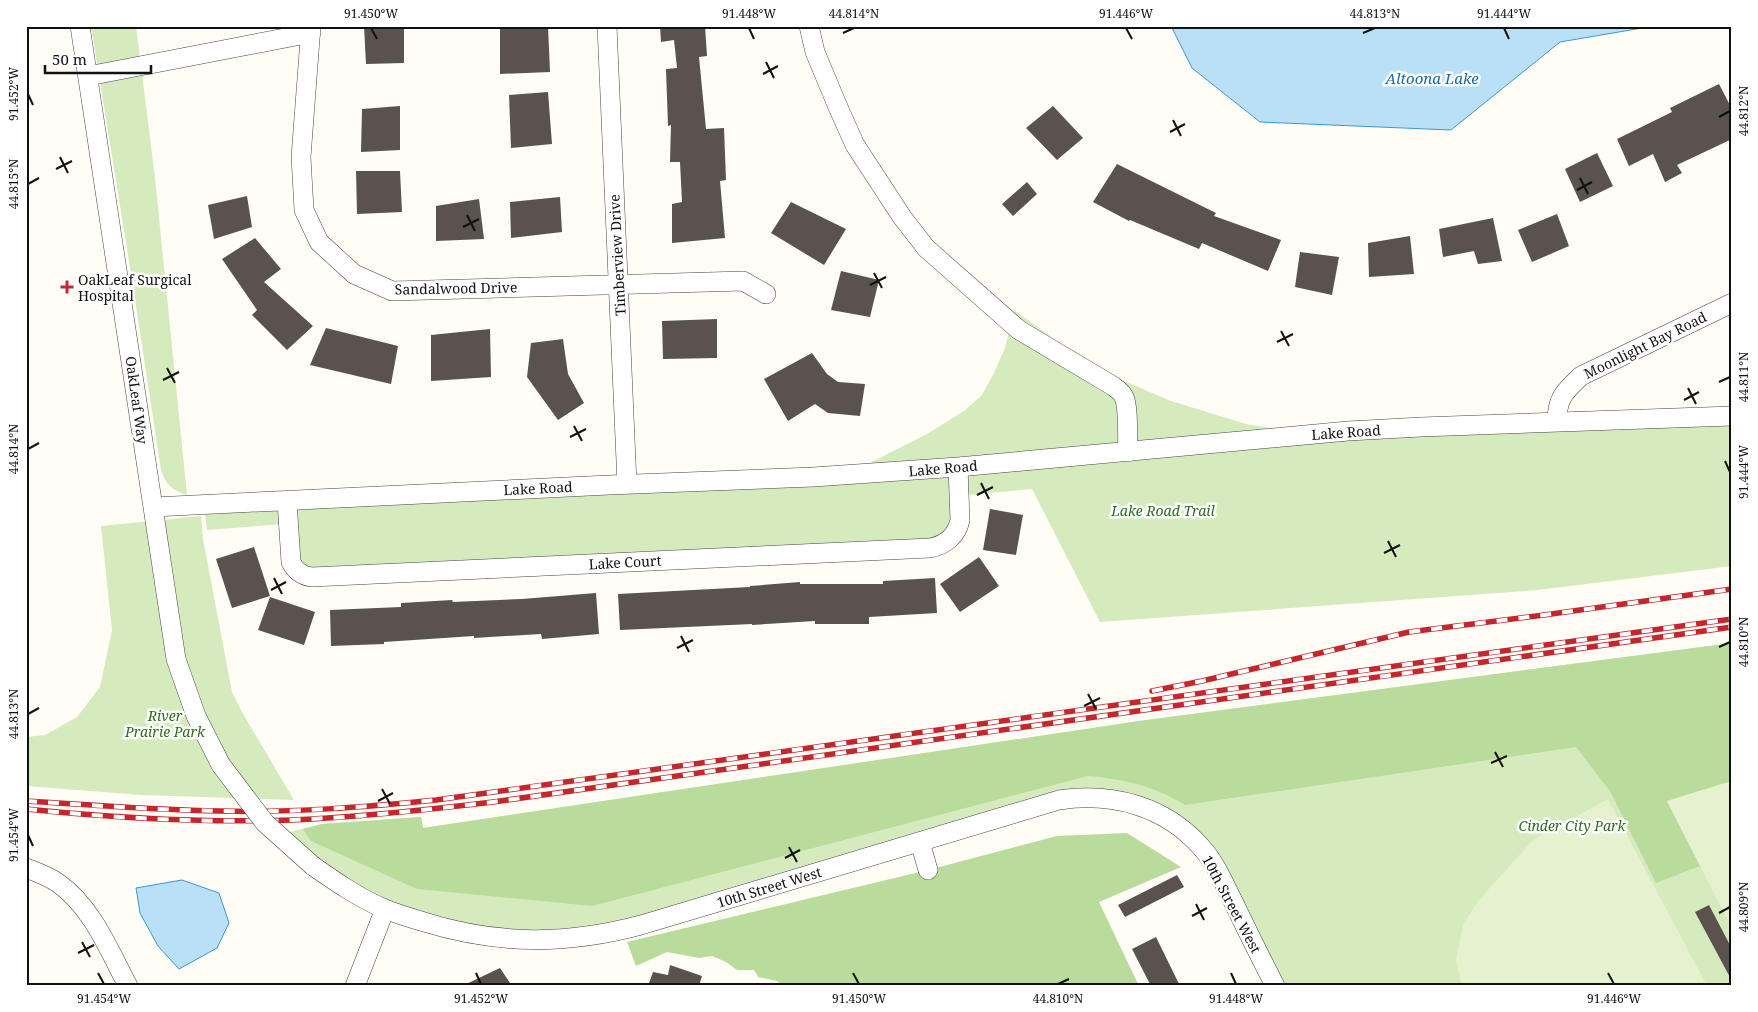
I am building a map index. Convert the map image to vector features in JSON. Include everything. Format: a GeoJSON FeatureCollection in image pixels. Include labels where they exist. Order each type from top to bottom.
{"type":"FeatureCollection","features":[{"type":"Feature","properties":{"kind":"street","name":"OakLeaf Way"},"geometry":{"type":"LineString","coordinates":[[80,26],[176,659],[196,716],[221,765]]}},
{"type":"Feature","properties":{"kind":"street","name":"Timberview Drive"},"geometry":{"type":"LineString","coordinates":[[606,26],[627,484]]}},
{"type":"Feature","properties":{"kind":"street"},"geometry":{"type":"LineString","coordinates":[[809,26],[816,52],[855,145],[902,217],[926,248],[1019,330],[1121,392],[1125,398],[1126,406],[1128,452]]}},
{"type":"Feature","properties":{"kind":"street"},"geometry":{"type":"LineString","coordinates":[[88,76],[311,30]]}},
{"type":"Feature","properties":{"kind":"street","name":"Sandalwood Drive"},"geometry":{"type":"LineString","coordinates":[[311,30],[301,157],[304,210],[319,242],[354,274],[392,291],[744,281],[766,294]]}},
{"type":"Feature","properties":{"kind":"street","name":"Moonlight Bay Road"},"geometry":{"type":"LineString","coordinates":[[1557,422],[1557,407],[1566,390],[1581,376],[1732,303]]}},
{"type":"Feature","properties":{"kind":"street","name":"Lake Road"},"geometry":{"type":"LineString","coordinates":[[153,507],[813,477],[958,467],[1357,431],[1732,416]]}},
{"type":"Feature","properties":{"kind":"street","name":"Lake Court"},"geometry":{"type":"LineString","coordinates":[[287,501],[291,562],[299,572],[312,577],[911,549],[939,546],[955,534],[960,520],[958,467]]}},
{"type":"Feature","properties":{"kind":"street","name":"10th Street West"},"geometry":{"type":"LineString","coordinates":[[221,765],[264,823],[313,866],[354,894],[385,909],[448,929],[482,936],[538,940],[583,937],[610,933],[641,925],[1041,806],[1074,798],[1087,797],[1118,800],[1150,809],[1166,817],[1201,847],[1210,858],[1275,986]]}},
{"type":"Feature","properties":{"kind":"street"},"geometry":{"type":"LineString","coordinates":[[920,842],[928,870]]}},
{"type":"Feature","properties":{"kind":"street"},"geometry":{"type":"LineString","coordinates":[[26,868],[43,874],[71,894],[94,924],[128,986]]}},
{"type":"Feature","properties":{"kind":"street"},"geometry":{"type":"LineString","coordinates":[[355,986],[385,909]]}},
{"type":"Feature","properties":{"kind":"green space"},"geometry":{"type":"Polygon","coordinates":[[[91,26],[136,26],[155,178],[187,495],[170,486],[161,470],[91,26]]]}},
{"type":"Feature","properties":{"kind":"green space","name":"Lake Road Trail"},"geometry":{"type":"Polygon","coordinates":[[[1014,310],[1057,341],[1124,381],[1171,401],[1246,424],[1275,429],[1348,438],[1732,423],[1732,566],[1538,590],[1100,622],[1032,489],[968,495],[945,533],[933,540],[313,571],[299,561],[296,523],[207,530],[204,505],[868,464],[927,434],[964,411],[982,395],[1005,348],[1014,310]]]}},
{"type":"Feature","properties":{"kind":"green space","name":"River Prairie Park"},"geometry":{"type":"Polygon","coordinates":[[[201,516],[203,539],[232,692],[294,800],[141,795],[26,786],[26,737],[45,735],[77,717],[100,687],[112,630],[101,526],[201,516]]]}},
{"type":"Feature","properties":{"kind":"green space","name":"Cinder City Park"},"geometry":{"type":"Polygon","coordinates":[[[1732,643],[1732,986],[1275,986],[1216,868],[1179,827],[1087,797],[630,928],[489,937],[385,909],[277,835],[322,824],[421,817],[423,828],[1139,721],[1732,643]]]}},
{"type":"Feature","properties":{"kind":"green space"},"geometry":{"type":"Polygon","coordinates":[[[1732,643],[1732,781],[1667,801],[1700,866],[1656,883],[1610,791],[1576,747],[1185,805],[1162,793],[1138,784],[1088,776],[592,906],[417,889],[311,841],[303,829],[322,824],[421,817],[423,828],[1139,721],[1732,643]]]}},
{"type":"Feature","properties":{"kind":"green space"},"geometry":{"type":"Polygon","coordinates":[[[1732,781],[1732,928],[1667,801],[1732,781]]]}},
{"type":"Feature","properties":{"kind":"green space"},"geometry":{"type":"Polygon","coordinates":[[[1608,799],[1707,986],[1462,986],[1456,961],[1463,925],[1478,901],[1533,840],[1608,799]]]}},
{"type":"Feature","properties":{"kind":"green space"},"geometry":{"type":"Polygon","coordinates":[[[1127,833],[1181,867],[1099,902],[1139,986],[783,986],[777,981],[758,977],[754,970],[737,970],[726,962],[712,956],[699,958],[667,952],[636,966],[627,942],[928,870],[1057,836],[1127,833]]]}},
{"type":"Feature","properties":{"kind":"water","name":"Altoona Lake"},"geometry":{"type":"Polygon","coordinates":[[[1171,26],[1654,26],[1560,42],[1451,130],[1260,122],[1192,68],[1171,26]]]}},
{"type":"Feature","properties":{"kind":"water"},"geometry":{"type":"Polygon","coordinates":[[[182,880],[219,893],[229,923],[217,948],[179,969],[158,946],[140,913],[136,888],[182,880]]]}},
{"type":"Feature","properties":{"kind":"building"},"geometry":{"type":"Polygon","coordinates":[[[364,26],[404,26],[404,63],[366,64],[364,26]]]}},
{"type":"Feature","properties":{"kind":"building"},"geometry":{"type":"Polygon","coordinates":[[[500,26],[548,26],[550,72],[500,74],[500,26]]]}},
{"type":"Feature","properties":{"kind":"building"},"geometry":{"type":"Polygon","coordinates":[[[660,26],[705,26],[707,56],[699,57],[706,129],[724,128],[726,180],[720,181],[725,238],[672,243],[672,204],[682,202],[680,162],[670,162],[671,125],[668,126],[666,69],[677,68],[674,40],[661,42],[660,26]]]}},
{"type":"Feature","properties":{"kind":"building"},"geometry":{"type":"Polygon","coordinates":[[[1719,84],[1732,109],[1732,139],[1677,165],[1682,173],[1665,182],[1653,154],[1629,166],[1617,139],[1672,112],[1670,108],[1719,84]]]}},
{"type":"Feature","properties":{"kind":"building"},"geometry":{"type":"Polygon","coordinates":[[[548,92],[552,144],[511,148],[509,95],[548,92]]]}},
{"type":"Feature","properties":{"kind":"building"},"geometry":{"type":"Polygon","coordinates":[[[400,106],[400,150],[361,152],[362,109],[400,106]]]}},
{"type":"Feature","properties":{"kind":"building"},"geometry":{"type":"Polygon","coordinates":[[[1053,106],[1083,138],[1057,160],[1026,128],[1053,106]]]}},
{"type":"Feature","properties":{"kind":"building"},"geometry":{"type":"Polygon","coordinates":[[[1597,153],[1613,186],[1580,202],[1565,169],[1597,153]]]}},
{"type":"Feature","properties":{"kind":"building"},"geometry":{"type":"Polygon","coordinates":[[[1117,164],[1216,213],[1214,216],[1281,240],[1268,271],[1202,243],[1199,249],[1129,221],[1093,202],[1117,164]]]}},
{"type":"Feature","properties":{"kind":"building"},"geometry":{"type":"Polygon","coordinates":[[[356,171],[400,171],[402,212],[357,214],[356,171]]]}},
{"type":"Feature","properties":{"kind":"building"},"geometry":{"type":"Polygon","coordinates":[[[1027,182],[1037,194],[1013,216],[1002,204],[1027,182]]]}},
{"type":"Feature","properties":{"kind":"building"},"geometry":{"type":"Polygon","coordinates":[[[247,196],[252,227],[214,239],[208,205],[247,196]]]}},
{"type":"Feature","properties":{"kind":"building"},"geometry":{"type":"Polygon","coordinates":[[[560,197],[562,232],[511,238],[510,202],[560,197]]]}},
{"type":"Feature","properties":{"kind":"building"},"geometry":{"type":"Polygon","coordinates":[[[479,199],[484,239],[436,241],[436,206],[479,199]]]}},
{"type":"Feature","properties":{"kind":"building"},"geometry":{"type":"Polygon","coordinates":[[[791,202],[846,229],[824,265],[771,233],[791,202]]]}},
{"type":"Feature","properties":{"kind":"building"},"geometry":{"type":"Polygon","coordinates":[[[1557,214],[1569,246],[1532,262],[1518,230],[1557,214]]]}},
{"type":"Feature","properties":{"kind":"building"},"geometry":{"type":"Polygon","coordinates":[[[1493,218],[1502,261],[1478,264],[1474,251],[1443,257],[1439,229],[1493,218]]]}},
{"type":"Feature","properties":{"kind":"building"},"geometry":{"type":"Polygon","coordinates":[[[1410,236],[1414,274],[1369,277],[1368,243],[1410,236]]]}},
{"type":"Feature","properties":{"kind":"building"},"geometry":{"type":"Polygon","coordinates":[[[255,238],[281,269],[264,282],[313,326],[287,350],[252,315],[257,310],[222,259],[255,238]]]}},
{"type":"Feature","properties":{"kind":"building"},"geometry":{"type":"Polygon","coordinates":[[[1300,252],[1339,257],[1332,295],[1295,287],[1300,252]]]}},
{"type":"Feature","properties":{"kind":"building"},"geometry":{"type":"Polygon","coordinates":[[[841,271],[879,280],[870,317],[831,310],[841,271]]]}},
{"type":"Feature","properties":{"kind":"building"},"geometry":{"type":"Polygon","coordinates":[[[717,319],[717,358],[663,359],[662,321],[717,319]]]}},
{"type":"Feature","properties":{"kind":"building"},"geometry":{"type":"Polygon","coordinates":[[[326,328],[398,346],[391,384],[310,365],[326,328]]]}},
{"type":"Feature","properties":{"kind":"building"},"geometry":{"type":"Polygon","coordinates":[[[490,329],[491,377],[431,381],[431,335],[490,329]]]}},
{"type":"Feature","properties":{"kind":"building"},"geometry":{"type":"Polygon","coordinates":[[[563,339],[568,374],[584,403],[558,420],[527,377],[531,343],[563,339]]]}},
{"type":"Feature","properties":{"kind":"building"},"geometry":{"type":"Polygon","coordinates":[[[812,353],[827,374],[838,382],[865,384],[860,416],[828,413],[815,404],[788,421],[764,379],[812,353]]]}},
{"type":"Feature","properties":{"kind":"building"},"geometry":{"type":"Polygon","coordinates":[[[990,509],[1023,515],[1016,555],[983,550],[990,509]]]}},
{"type":"Feature","properties":{"kind":"building"},"geometry":{"type":"Polygon","coordinates":[[[254,547],[270,596],[232,608],[216,559],[254,547]]]}},
{"type":"Feature","properties":{"kind":"building"},"geometry":{"type":"Polygon","coordinates":[[[979,557],[999,586],[960,612],[940,584],[979,557]]]}},
{"type":"Feature","properties":{"kind":"building"},"geometry":{"type":"Polygon","coordinates":[[[935,578],[937,613],[869,617],[869,624],[815,624],[815,621],[620,630],[618,594],[750,587],[800,582],[800,584],[883,584],[883,581],[935,578]]]}},
{"type":"Feature","properties":{"kind":"building"},"geometry":{"type":"Polygon","coordinates":[[[596,593],[599,634],[542,639],[541,634],[474,638],[474,636],[384,642],[384,644],[331,646],[330,610],[401,607],[401,603],[522,599],[596,593]]]}},
{"type":"Feature","properties":{"kind":"building"},"geometry":{"type":"Polygon","coordinates":[[[270,597],[315,612],[304,645],[258,630],[270,597]]]}},
{"type":"Feature","properties":{"kind":"building"},"geometry":{"type":"Polygon","coordinates":[[[1177,875],[1184,887],[1125,917],[1118,905],[1177,875]]]}},
{"type":"Feature","properties":{"kind":"building"},"geometry":{"type":"Polygon","coordinates":[[[1709,905],[1732,949],[1732,981],[1695,912],[1709,905]]]}},
{"type":"Feature","properties":{"kind":"building"},"geometry":{"type":"Polygon","coordinates":[[[1156,937],[1180,986],[1151,986],[1132,949],[1156,937]]]}},
{"type":"Feature","properties":{"kind":"building"},"geometry":{"type":"Polygon","coordinates":[[[670,965],[702,976],[699,986],[648,986],[653,972],[668,975],[670,965]]]}},
{"type":"Feature","properties":{"kind":"building"},"geometry":{"type":"Polygon","coordinates":[[[500,968],[512,986],[462,986],[500,968]]]}},
{"type":"Feature","properties":{"kind":"railway"},"geometry":{"type":"LineString","coordinates":[[1152,691],[1409,632],[1732,589]]}},
{"type":"Feature","properties":{"kind":"railway"},"geometry":{"type":"LineString","coordinates":[[26,801],[196,810],[274,811],[328,809],[436,800],[1732,619]]}},
{"type":"Feature","properties":{"kind":"railway"},"geometry":{"type":"LineString","coordinates":[[26,809],[159,819],[259,821],[342,817],[443,808],[1732,627]]}},
{"type":"Feature","properties":{"kind":"place","name":"OakLeaf Surgical Hospital"},"geometry":{"type":"Point","coordinates":[67,287]}}]}
